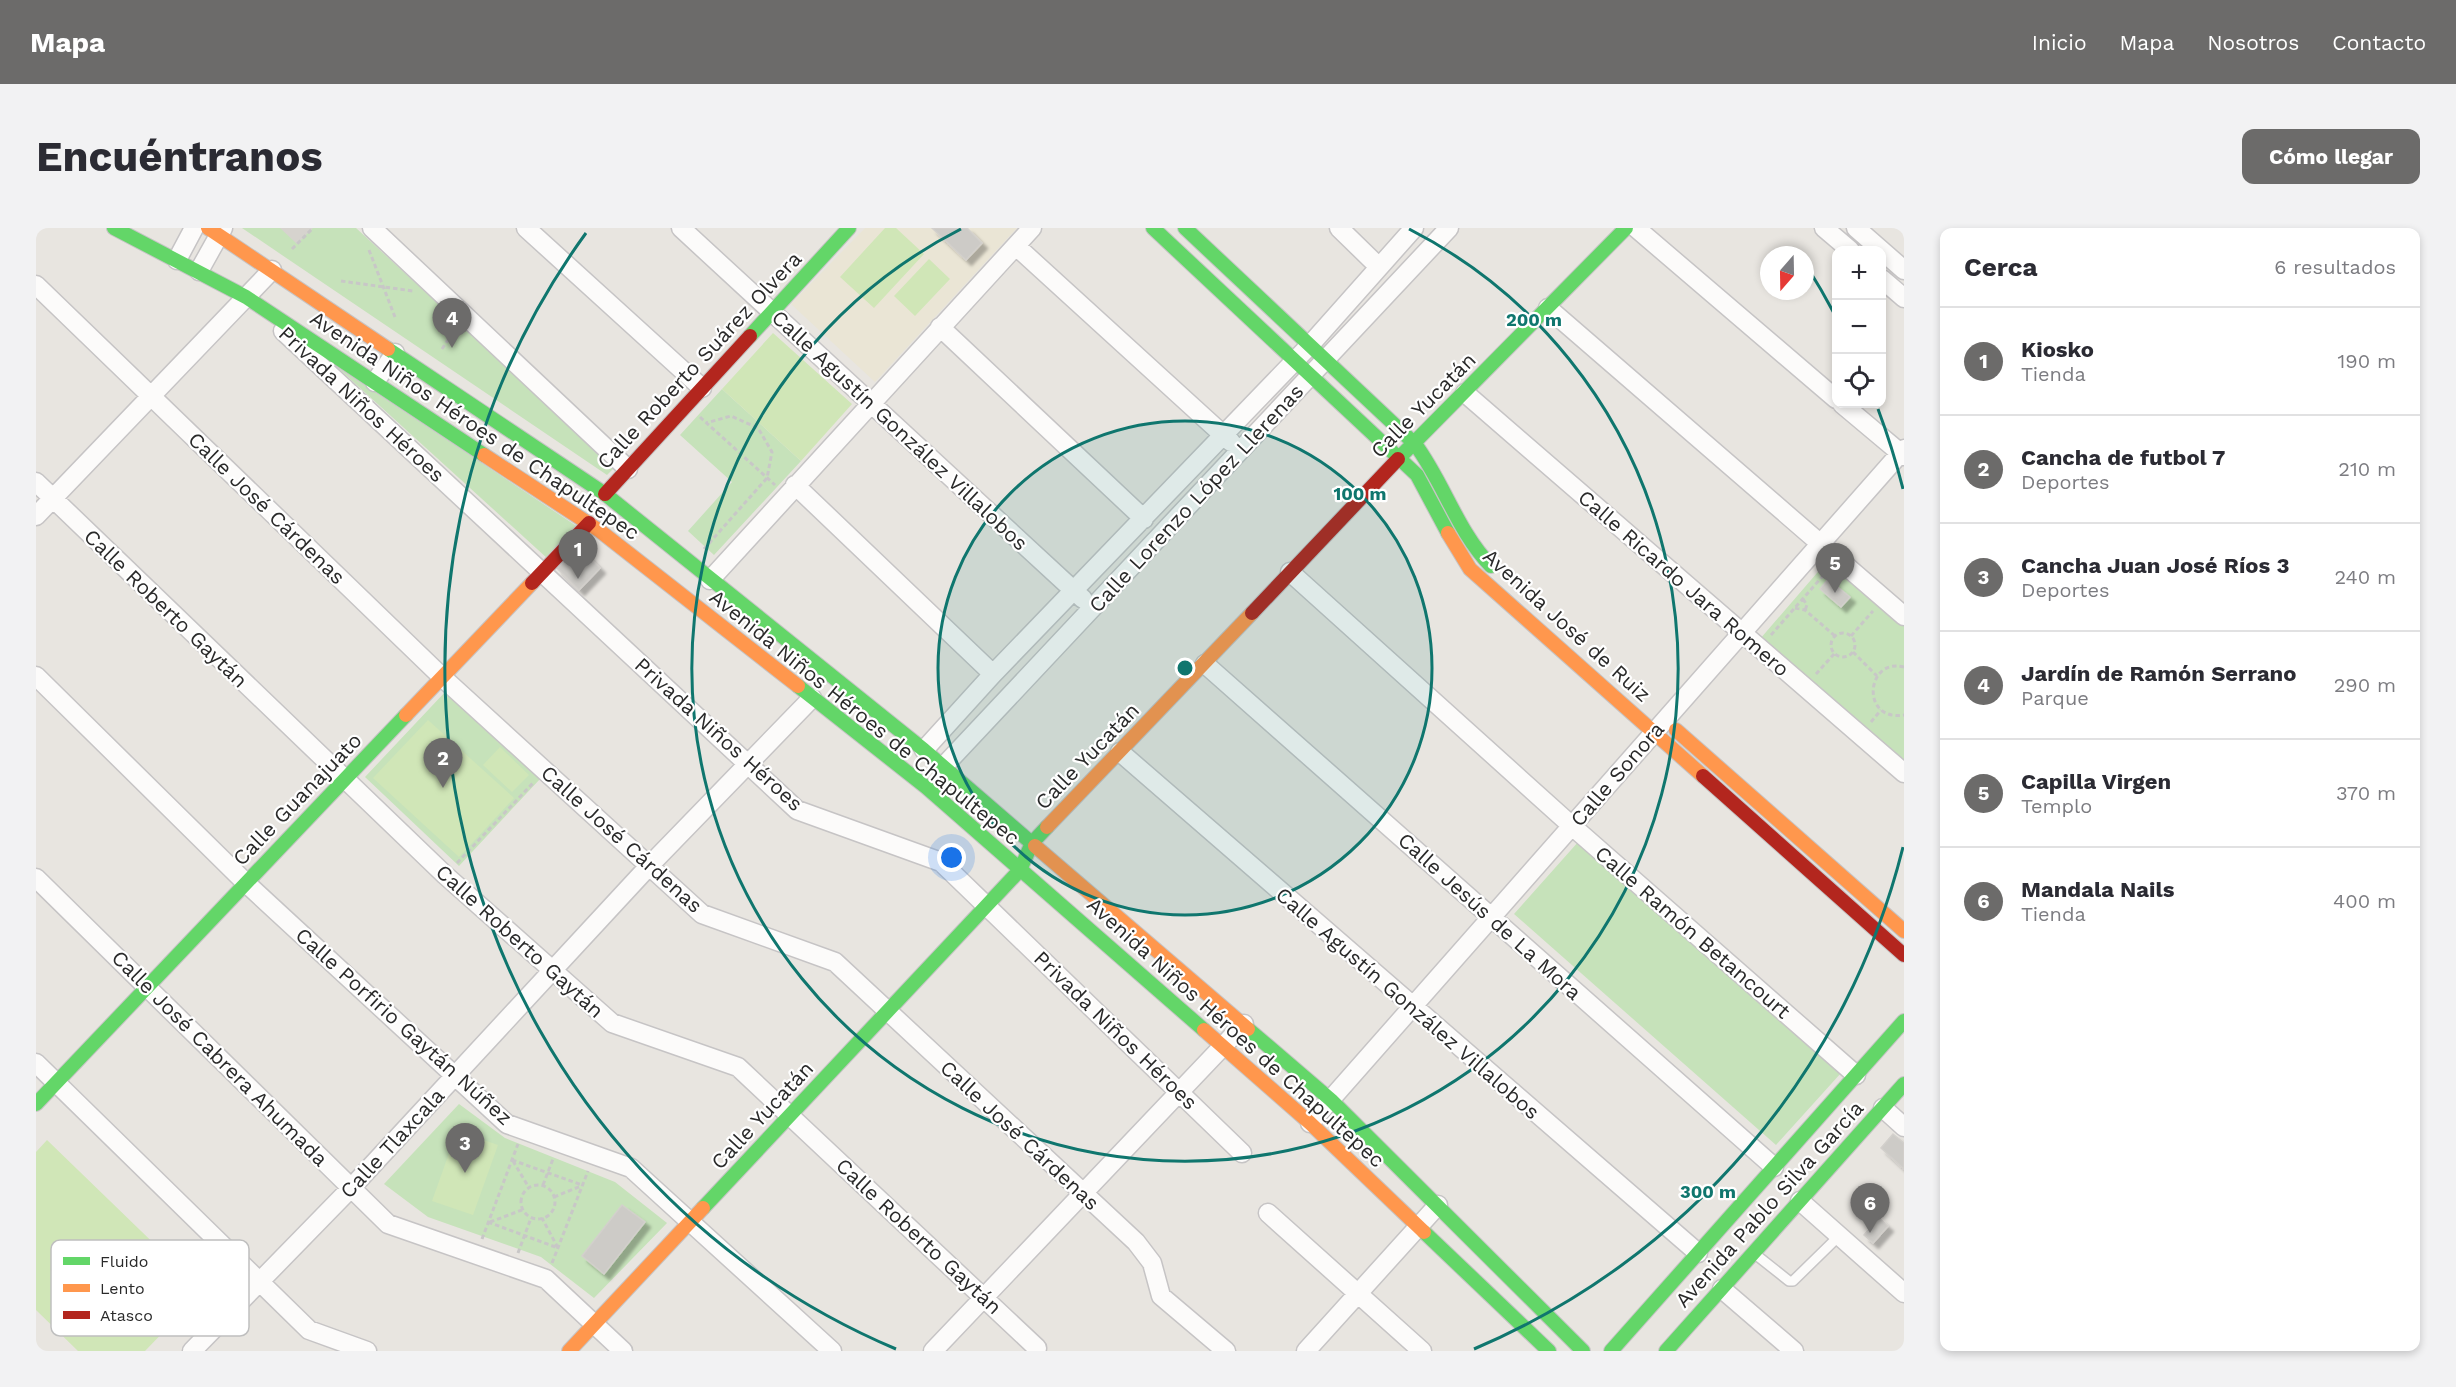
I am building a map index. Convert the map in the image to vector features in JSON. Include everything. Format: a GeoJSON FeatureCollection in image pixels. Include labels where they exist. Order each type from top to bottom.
{"type":"FeatureCollection","features":[{"type":"Feature","properties":{"kind":"street","name":"Avenida Niños Héroes de Chapultepec"},"geometry":{"type":"LineString","coordinates":[[114,228],[246,297],[589,523],[926,787],[1310,1123],[1420,1225],[1549,1351]]}},
{"type":"Feature","properties":{"kind":"street"},"geometry":{"type":"LineString","coordinates":[[177,260],[194,228]]}},
{"type":"Feature","properties":{"kind":"street"},"geometry":{"type":"LineString","coordinates":[[372,228],[628,469]]}},
{"type":"Feature","properties":{"kind":"street"},"geometry":{"type":"LineString","coordinates":[[525,228],[702,388]]}},
{"type":"Feature","properties":{"kind":"street","name":"Calle Agustín González Villalobos"},"geometry":{"type":"LineString","coordinates":[[681,228],[1093,608]]}},
{"type":"Feature","properties":{"kind":"street"},"geometry":{"type":"LineString","coordinates":[[710,580],[1032,228]]}},
{"type":"Feature","properties":{"kind":"street","name":"Avenida José de Ruiz"},"geometry":{"type":"LineString","coordinates":[[1153,228],[1417,475],[1431,496],[1454,548],[1470,568],[1659,722],[1904,931]]}},
{"type":"Feature","properties":{"kind":"street","name":"Avenida José de Ruiz"},"geometry":{"type":"LineString","coordinates":[[1185,228],[1415,444],[1429,460],[1480,556],[1498,572]]}},
{"type":"Feature","properties":{"kind":"street"},"geometry":{"type":"LineString","coordinates":[[1339,228],[1379,267]]}},
{"type":"Feature","properties":{"kind":"street","name":"Calle Lorenzo López Llerenas"},"geometry":{"type":"LineString","coordinates":[[924,750],[993,674],[1295,361],[1414,228]]}},
{"type":"Feature","properties":{"kind":"street","name":"Calle Lorenzo López Llerenas"},"geometry":{"type":"LineString","coordinates":[[944,767],[1449,228]]}},
{"type":"Feature","properties":{"kind":"street","name":"Calle Yucatán"},"geometry":{"type":"LineString","coordinates":[[569,1351],[1020,870],[1032,843],[1400,458],[1626,228]]}},
{"type":"Feature","properties":{"kind":"street"},"geometry":{"type":"LineString","coordinates":[[1636,228],[1832,396]]}},
{"type":"Feature","properties":{"kind":"street"},"geometry":{"type":"LineString","coordinates":[[1824,228],[1845,246]]}},
{"type":"Feature","properties":{"kind":"street"},"geometry":{"type":"LineString","coordinates":[[1856,228],[1904,270]]}},
{"type":"Feature","properties":{"kind":"street","name":"Avenida Niños Héroes de Chapultepec"},"geometry":{"type":"LineString","coordinates":[[217,230],[272,270],[604,494],[924,750],[1331,1100],[1583,1351]]}},
{"type":"Feature","properties":{"kind":"street"},"geometry":{"type":"LineString","coordinates":[[199,271],[217,230]]}},
{"type":"Feature","properties":{"kind":"street","name":"Calle Roberto Suárez Olvera"},"geometry":{"type":"LineString","coordinates":[[604,494],[772,312],[843,230]]}},
{"type":"Feature","properties":{"kind":"street"},"geometry":{"type":"LineString","coordinates":[[1016,246],[1241,451]]}},
{"type":"Feature","properties":{"kind":"street"},"geometry":{"type":"LineString","coordinates":[[36,516],[272,270]]}},
{"type":"Feature","properties":{"kind":"street"},"geometry":{"type":"LineString","coordinates":[[1886,283],[1904,298]]}},
{"type":"Feature","properties":{"kind":"street","name":"Calle José Cárdenas"},"geometry":{"type":"LineString","coordinates":[[36,285],[442,677],[650,864],[702,915],[835,962],[1136,1242],[1152,1263],[1161,1296],[1226,1351]]}},
{"type":"Feature","properties":{"kind":"street","name":"Privada Niños Héroes"},"geometry":{"type":"LineString","coordinates":[[246,297],[543,571],[796,810],[941,862],[1242,1153]]}},
{"type":"Feature","properties":{"kind":"street"},"geometry":{"type":"LineString","coordinates":[[1548,308],[1904,616]]}},
{"type":"Feature","properties":{"kind":"street"},"geometry":{"type":"LineString","coordinates":[[940,327],[1144,519]]}},
{"type":"Feature","properties":{"kind":"street"},"geometry":{"type":"LineString","coordinates":[[375,382],[395,353]]}},
{"type":"Feature","properties":{"kind":"street","name":"Calle Ricardo Jara Romero"},"geometry":{"type":"LineString","coordinates":[[1465,393],[1904,773]]}},
{"type":"Feature","properties":{"kind":"street"},"geometry":{"type":"LineString","coordinates":[[1847,408],[1903,453]]}},
{"type":"Feature","properties":{"kind":"street","name":"Calle Sonora"},"geometry":{"type":"LineString","coordinates":[[1310,1123],[1572,826],[1659,722],[1742,634],[1903,453]]}},
{"type":"Feature","properties":{"kind":"street","name":"Calle Roberto Gaytán"},"geometry":{"type":"LineString","coordinates":[[36,482],[445,875],[612,1023],[738,1067],[1037,1348]]}},
{"type":"Feature","properties":{"kind":"street"},"geometry":{"type":"LineString","coordinates":[[795,485],[993,674]]}},
{"type":"Feature","properties":{"kind":"street","name":"Calle Guanajuato"},"geometry":{"type":"LineString","coordinates":[[36,1104],[589,523]]}},
{"type":"Feature","properties":{"kind":"street","name":"Calle Ramón Betancourt"},"geometry":{"type":"LineString","coordinates":[[1290,572],[1572,826],[1856,1075]]}},
{"type":"Feature","properties":{"kind":"street","name":"Calle Jesús de La Mora"},"geometry":{"type":"LineString","coordinates":[[1205,664],[1774,1167]]}},
{"type":"Feature","properties":{"kind":"street","name":"Calle Porfirio Gaytán Núñez"},"geometry":{"type":"LineString","coordinates":[[36,676],[246,883],[507,1124],[631,1168],[832,1351]]}},
{"type":"Feature","properties":{"kind":"street","name":"Calle Tlaxcala"},"geometry":{"type":"LineString","coordinates":[[249,1292],[456,1076],[650,864],[812,698]]}},
{"type":"Feature","properties":{"kind":"street","name":"Avenida José de Ruiz"},"geometry":{"type":"LineString","coordinates":[[1659,722],[1904,955]]}},
{"type":"Feature","properties":{"kind":"street","name":"Calle Agustín González Villalobos"},"geometry":{"type":"LineString","coordinates":[[1120,752],[1412,1008],[1698,1253]]}},
{"type":"Feature","properties":{"kind":"street","name":"Calle José Cabrera Ahumada"},"geometry":{"type":"LineString","coordinates":[[36,878],[388,1224],[546,1279],[623,1351]]}},
{"type":"Feature","properties":{"kind":"street","name":"Avenida Pablo Silva García"},"geometry":{"type":"LineString","coordinates":[[1611,1351],[1904,1021]]}},
{"type":"Feature","properties":{"kind":"street"},"geometry":{"type":"LineString","coordinates":[[933,1351],[1244,1024]]}},
{"type":"Feature","properties":{"kind":"street"},"geometry":{"type":"LineString","coordinates":[[36,1063],[218,1240]]}},
{"type":"Feature","properties":{"kind":"street","name":"Avenida Pablo Silva García"},"geometry":{"type":"LineString","coordinates":[[1666,1351],[1904,1084]]}},
{"type":"Feature","properties":{"kind":"street"},"geometry":{"type":"LineString","coordinates":[[1883,1108],[1904,1127]]}},
{"type":"Feature","properties":{"kind":"street"},"geometry":{"type":"LineString","coordinates":[[1800,1201],[1904,1293]]}},
{"type":"Feature","properties":{"kind":"street"},"geometry":{"type":"LineString","coordinates":[[1306,1351],[1438,1205]]}},
{"type":"Feature","properties":{"kind":"street"},"geometry":{"type":"LineString","coordinates":[[1268,1213],[1422,1351]]}},
{"type":"Feature","properties":{"kind":"street"},"geometry":{"type":"LineString","coordinates":[[249,1270],[309,1330],[367,1351]]}},
{"type":"Feature","properties":{"kind":"street"},"geometry":{"type":"LineString","coordinates":[[1722,1289],[1794,1351]]}},
{"type":"Feature","properties":{"kind":"street","name":"Calle Tlaxcala"},"geometry":{"type":"LineString","coordinates":[[192,1351],[207,1336]]}},
{"type":"Feature","properties":{"kind":"lane"},"geometry":{"type":"LineString","coordinates":[[1754,1253],[1789,1281],[1793,1281],[1839,1236]]}},
{"type":"Feature","properties":{"kind":"path"},"geometry":{"type":"LineString","coordinates":[[292,249],[312,228]]}},
{"type":"Feature","properties":{"kind":"path"},"geometry":{"type":"LineString","coordinates":[[369,250],[394,317]]}},
{"type":"Feature","properties":{"kind":"path"},"geometry":{"type":"LineString","coordinates":[[341,281],[414,291]]}},
{"type":"Feature","properties":{"kind":"path"},"geometry":{"type":"LineString","coordinates":[[442,349],[455,329]]}},
{"type":"Feature","properties":{"kind":"path"},"geometry":{"type":"LineString","coordinates":[[698,555],[767,478],[772,452],[758,428],[731,416],[706,423]]}},
{"type":"Feature","properties":{"kind":"path"},"geometry":{"type":"LineString","coordinates":[[700,418],[774,484]]}},
{"type":"Feature","properties":{"kind":"path"},"geometry":{"type":"LineString","coordinates":[[1767,639],[1832,566]]}},
{"type":"Feature","properties":{"kind":"path"},"geometry":{"type":"LineString","coordinates":[[1802,599],[1807,605],[1805,610]]}},
{"type":"Feature","properties":{"kind":"path"},"geometry":{"type":"LineString","coordinates":[[1851,636],[1878,604]]}},
{"type":"Feature","properties":{"kind":"path"},"geometry":{"type":"LineString","coordinates":[[1795,608],[1805,610],[1835,636]]}},
{"type":"Feature","properties":{"kind":"path"},"geometry":{"type":"LineString","coordinates":[[1844,633],[1851,636],[1855,646],[1853,652],[1846,657],[1835,654],[1831,646],[1835,636],[1844,633]]}},
{"type":"Feature","properties":{"kind":"path"},"geometry":{"type":"LineString","coordinates":[[1853,652],[1877,676]]}},
{"type":"Feature","properties":{"kind":"path"},"geometry":{"type":"LineString","coordinates":[[1812,679],[1835,654]]}},
{"type":"Feature","properties":{"kind":"path"},"geometry":{"type":"LineString","coordinates":[[1904,667],[1891,666],[1877,676],[1872,690],[1876,704],[1881,710],[1889,714],[1904,715]]}},
{"type":"Feature","properties":{"kind":"path"},"geometry":{"type":"LineString","coordinates":[[1867,727],[1881,710]]}},
{"type":"Feature","properties":{"kind":"path"},"geometry":{"type":"LineString","coordinates":[[445,875],[545,770]]}},
{"type":"Feature","properties":{"kind":"path"},"geometry":{"type":"LineString","coordinates":[[476,1254],[523,1129]]}},
{"type":"Feature","properties":{"kind":"path"},"geometry":{"type":"LineString","coordinates":[[543,1185],[560,1143]]}},
{"type":"Feature","properties":{"kind":"path"},"geometry":{"type":"LineString","coordinates":[[546,1279],[594,1155]]}},
{"type":"Feature","properties":{"kind":"path"},"geometry":{"type":"LineString","coordinates":[[512,1160],[582,1185]]}},
{"type":"Feature","properties":{"kind":"path"},"geometry":{"type":"LineString","coordinates":[[512,1160],[528,1187]]}},
{"type":"Feature","properties":{"kind":"path"},"geometry":{"type":"LineString","coordinates":[[543,1185],[528,1187],[521,1198],[522,1210],[531,1218],[542,1218],[551,1212],[554,1197]]}},
{"type":"Feature","properties":{"kind":"path"},"geometry":{"type":"LineString","coordinates":[[543,1185],[554,1197]]}},
{"type":"Feature","properties":{"kind":"path"},"geometry":{"type":"LineString","coordinates":[[554,1197],[582,1185]]}},
{"type":"Feature","properties":{"kind":"path"},"geometry":{"type":"LineString","coordinates":[[488,1222],[522,1210]]}},
{"type":"Feature","properties":{"kind":"path"},"geometry":{"type":"LineString","coordinates":[[513,1267],[531,1218]]}},
{"type":"Feature","properties":{"kind":"path"},"geometry":{"type":"LineString","coordinates":[[542,1218],[558,1248]]}},
{"type":"Feature","properties":{"kind":"path"},"geometry":{"type":"LineString","coordinates":[[488,1222],[558,1248]]}},
{"type":"Feature","properties":{"kind":"shaded area"},"geometry":{"type":"Polygon","coordinates":[[[280,228],[313,228],[297,244],[280,228]]]}},
{"type":"Feature","properties":{"kind":"shaded area"},"geometry":{"type":"Polygon","coordinates":[[[865,228],[1017,228],[875,382],[791,304],[865,228]]]}},
{"type":"Feature","properties":{"kind":"green space"},"geometry":{"type":"Polygon","coordinates":[[[242,228],[356,228],[615,467],[607,475],[242,228]]]}},
{"type":"Feature","properties":{"kind":"green space"},"geometry":{"type":"Polygon","coordinates":[[[885,228],[896,228],[924,254],[874,308],[840,277],[885,228]]]}},
{"type":"Feature","properties":{"kind":"green space"},"geometry":{"type":"Polygon","coordinates":[[[929,259],[950,279],[915,316],[894,296],[929,259]]]}},
{"type":"Feature","properties":{"kind":"green space"},"geometry":{"type":"Polygon","coordinates":[[[773,333],[852,404],[801,461],[722,389],[773,333]]]}},
{"type":"Feature","properties":{"kind":"green space"},"geometry":{"type":"Polygon","coordinates":[[[337,367],[578,527],[548,559],[337,367]]]}},
{"type":"Feature","properties":{"kind":"green space"},"geometry":{"type":"Polygon","coordinates":[[[722,389],[801,461],[714,555],[688,531],[732,482],[680,435],[722,389]]]}},
{"type":"Feature","properties":{"kind":"green space"},"geometry":{"type":"Polygon","coordinates":[[[1829,559],[1904,623],[1904,761],[1760,639],[1829,559]]]}},
{"type":"Feature","properties":{"kind":"green space"},"geometry":{"type":"Polygon","coordinates":[[[446,691],[540,779],[459,866],[365,777],[446,691]]]}},
{"type":"Feature","properties":{"kind":"green space"},"geometry":{"type":"Polygon","coordinates":[[[428,720],[514,798],[459,857],[373,778],[428,720]]]}},
{"type":"Feature","properties":{"kind":"green space"},"geometry":{"type":"Polygon","coordinates":[[[500,747],[529,775],[512,792],[483,765],[500,747]]]}},
{"type":"Feature","properties":{"kind":"green space"},"geometry":{"type":"Polygon","coordinates":[[[1579,841],[1841,1073],[1776,1145],[1514,914],[1579,841]]]}},
{"type":"Feature","properties":{"kind":"green space"},"geometry":{"type":"Polygon","coordinates":[[[459,1104],[505,1138],[615,1182],[667,1223],[594,1298],[541,1257],[428,1217],[384,1184],[459,1104]]]}},
{"type":"Feature","properties":{"kind":"green space"},"geometry":{"type":"Polygon","coordinates":[[[457,1131],[498,1145],[473,1215],[432,1201],[457,1131]]]}},
{"type":"Feature","properties":{"kind":"green space"},"geometry":{"type":"Polygon","coordinates":[[[47,1140],[150,1240],[51,1240],[51,1325],[36,1310],[36,1152],[47,1140]]]}},
{"type":"Feature","properties":{"kind":"green space"},"geometry":{"type":"Polygon","coordinates":[[[63,1336],[160,1336],[145,1351],[78,1351],[63,1336]]]}},
{"type":"Feature","properties":{"kind":"building"},"geometry":{"type":"Polygon","coordinates":[[[932,228],[967,228],[982,243],[966,260],[932,228]]]}},
{"type":"Feature","properties":{"kind":"building"},"geometry":{"type":"Polygon","coordinates":[[[582,550],[600,568],[579,590],[557,568],[574,551],[582,550]]]}},
{"type":"Feature","properties":{"kind":"building"},"geometry":{"type":"Polygon","coordinates":[[[1828,579],[1850,597],[1841,607],[1820,589],[1828,579]]]}},
{"type":"Feature","properties":{"kind":"building"},"geometry":{"type":"Polygon","coordinates":[[[1893,1134],[1904,1143],[1904,1169],[1881,1148],[1893,1134]]]}},
{"type":"Feature","properties":{"kind":"building"},"geometry":{"type":"Polygon","coordinates":[[[622,1205],[645,1222],[604,1274],[582,1256],[622,1205]]]}},
{"type":"Feature","properties":{"kind":"building"},"geometry":{"type":"Polygon","coordinates":[[[1879,1218],[1888,1226],[1873,1243],[1864,1235],[1879,1218]]]}},
{"type":"Feature","properties":{"kind":"traffic: fast"},"geometry":{"type":"LineString","coordinates":[[114,228],[246,297],[484,455]]}},
{"type":"Feature","properties":{"kind":"traffic: fast"},"geometry":{"type":"LineString","coordinates":[[750,336],[849,228]]}},
{"type":"Feature","properties":{"kind":"traffic: fast"},"geometry":{"type":"LineString","coordinates":[[1153,228],[1417,475],[1448,533]]}},
{"type":"Feature","properties":{"kind":"traffic: fast"},"geometry":{"type":"LineString","coordinates":[[1185,228],[1415,444],[1469,538],[1491,566]]}},
{"type":"Feature","properties":{"kind":"traffic: fast"},"geometry":{"type":"LineString","coordinates":[[1398,459],[1626,228]]}},
{"type":"Feature","properties":{"kind":"traffic: fast"},"geometry":{"type":"LineString","coordinates":[[388,349],[605,494],[924,750],[1035,846]]}},
{"type":"Feature","properties":{"kind":"traffic: fast"},"geometry":{"type":"LineString","coordinates":[[798,686],[926,787],[1204,1030]]}},
{"type":"Feature","properties":{"kind":"traffic: fast"},"geometry":{"type":"LineString","coordinates":[[36,1104],[406,715]]}},
{"type":"Feature","properties":{"kind":"traffic: fast"},"geometry":{"type":"LineString","coordinates":[[703,1208],[1020,870],[1032,843],[1047,827]]}},
{"type":"Feature","properties":{"kind":"traffic: fast"},"geometry":{"type":"LineString","coordinates":[[1611,1351],[1904,1021]]}},
{"type":"Feature","properties":{"kind":"traffic: fast"},"geometry":{"type":"LineString","coordinates":[[1248,1029],[1331,1100],[1583,1351]]}},
{"type":"Feature","properties":{"kind":"traffic: fast"},"geometry":{"type":"LineString","coordinates":[[1666,1351],[1904,1084]]}},
{"type":"Feature","properties":{"kind":"traffic: fast"},"geometry":{"type":"LineString","coordinates":[[1424,1232],[1549,1351]]}},
{"type":"Feature","properties":{"kind":"traffic: slow"},"geometry":{"type":"LineString","coordinates":[[208,228],[388,349]]}},
{"type":"Feature","properties":{"kind":"traffic: slow"},"geometry":{"type":"LineString","coordinates":[[484,455],[600,531],[798,686]]}},
{"type":"Feature","properties":{"kind":"traffic: slow"},"geometry":{"type":"LineString","coordinates":[[1448,533],[1470,569],[1703,776]]}},
{"type":"Feature","properties":{"kind":"traffic: slow"},"geometry":{"type":"LineString","coordinates":[[406,715],[532,583]]}},
{"type":"Feature","properties":{"kind":"traffic: slow"},"geometry":{"type":"LineString","coordinates":[[1047,827],[1252,613]]}},
{"type":"Feature","properties":{"kind":"traffic: slow"},"geometry":{"type":"LineString","coordinates":[[1676,730],[1904,931]]}},
{"type":"Feature","properties":{"kind":"traffic: slow"},"geometry":{"type":"LineString","coordinates":[[1035,846],[1248,1029]]}},
{"type":"Feature","properties":{"kind":"traffic: slow"},"geometry":{"type":"LineString","coordinates":[[1204,1030],[1310,1123],[1424,1232]]}},
{"type":"Feature","properties":{"kind":"traffic: slow"},"geometry":{"type":"LineString","coordinates":[[569,1351],[703,1208]]}},
{"type":"Feature","properties":{"kind":"traffic: jam"},"geometry":{"type":"LineString","coordinates":[[605,494],[750,336]]}},
{"type":"Feature","properties":{"kind":"traffic: jam"},"geometry":{"type":"LineString","coordinates":[[1252,613],[1398,459]]}},
{"type":"Feature","properties":{"kind":"traffic: jam"},"geometry":{"type":"LineString","coordinates":[[532,583],[589,523]]}},
{"type":"Feature","properties":{"kind":"traffic: jam"},"geometry":{"type":"LineString","coordinates":[[1703,776],[1904,955]]}},
{"type":"Feature","properties":{"kind":"place","name":"Jardín de Ramón Serrano"},"geometry":{"type":"Point","coordinates":[452,348]}},
{"type":"Feature","properties":{"kind":"place","name":"Kiosko"},"geometry":{"type":"Point","coordinates":[578,579]}},
{"type":"Feature","properties":{"kind":"place","name":"Capilla Virgen"},"geometry":{"type":"Point","coordinates":[1835,593]}},
{"type":"Feature","properties":{"kind":"place","name":"Cancha de futbol 7"},"geometry":{"type":"Point","coordinates":[443,788]}},
{"type":"Feature","properties":{"kind":"place","name":"Cancha Juan José Ríos 3"},"geometry":{"type":"Point","coordinates":[465,1173]}},
{"type":"Feature","properties":{"kind":"place","name":"Mandala Nails"},"geometry":{"type":"Point","coordinates":[1870,1233]}}]}
